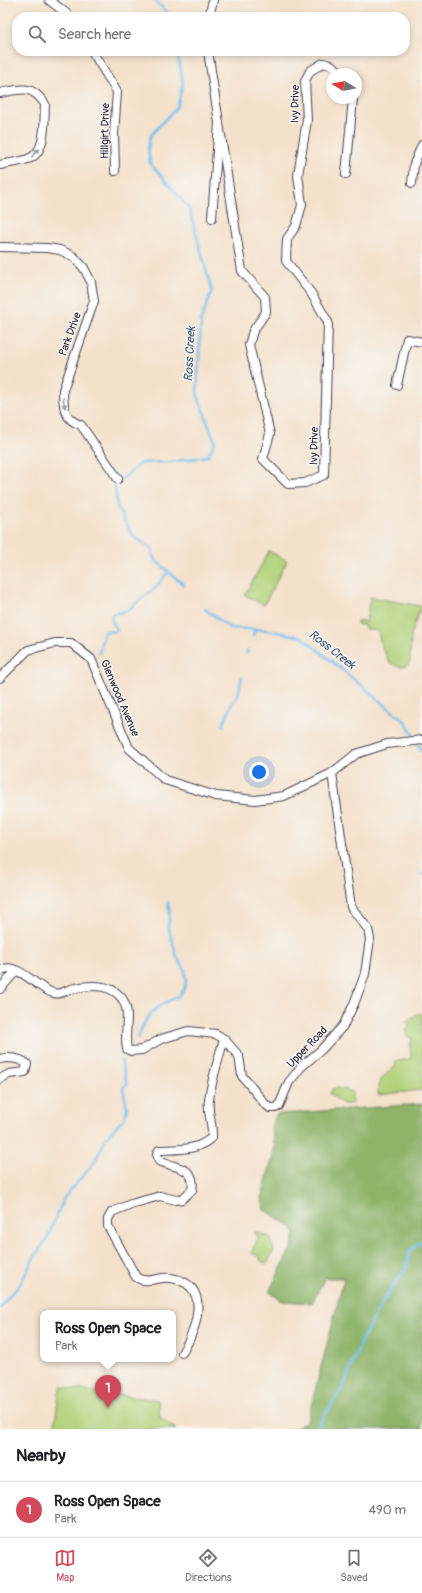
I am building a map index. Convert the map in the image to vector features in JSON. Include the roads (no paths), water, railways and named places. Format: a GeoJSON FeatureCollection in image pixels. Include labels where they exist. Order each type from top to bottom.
{"type":"FeatureCollection","features":[{"type":"Feature","properties":{"kind":"street"},"geometry":{"type":"LineString","coordinates":[[49,0],[65,12]]}},
{"type":"Feature","properties":{"kind":"street"},"geometry":{"type":"LineString","coordinates":[[210,12],[213,0]]}},
{"type":"Feature","properties":{"kind":"street","name":"Hillgirt Drive"},"geometry":{"type":"LineString","coordinates":[[95,56],[117,92],[114,134],[116,171]]}},
{"type":"Feature","properties":{"kind":"street"},"geometry":{"type":"LineString","coordinates":[[209,56],[219,123],[212,218]]}},
{"type":"Feature","properties":{"kind":"street","name":"Ivy Drive"},"geometry":{"type":"LineString","coordinates":[[219,123],[242,271],[265,297],[266,312],[253,331],[249,345],[270,434],[263,459],[288,484],[304,483],[324,475],[328,322],[311,293],[286,261],[286,239],[296,226],[302,205],[298,175],[307,120],[305,81],[310,71],[323,63],[331,65],[335,68]]}},
{"type":"Feature","properties":{"kind":"street"},"geometry":{"type":"LineString","coordinates":[[0,93],[28,89],[38,93],[45,104],[43,134],[36,154],[30,159],[0,165]]}},
{"type":"Feature","properties":{"kind":"street"},"geometry":{"type":"LineString","coordinates":[[346,174],[352,104]]}},
{"type":"Feature","properties":{"kind":"street"},"geometry":{"type":"LineString","coordinates":[[412,183],[414,164],[422,145]]}},
{"type":"Feature","properties":{"kind":"street","name":"Park Drive"},"geometry":{"type":"LineString","coordinates":[[0,247],[47,248],[60,250],[73,256],[84,268],[91,282],[94,301],[63,390],[63,402],[67,417],[73,423],[82,425],[118,479]]}},
{"type":"Feature","properties":{"kind":"street"},"geometry":{"type":"LineString","coordinates":[[397,385],[407,339],[422,342]]}},
{"type":"Feature","properties":{"kind":"street","name":"Glenwood Avenue"},"geometry":{"type":"LineString","coordinates":[[0,678],[28,650],[55,643],[71,643],[91,659],[129,748],[165,780],[216,796],[255,800],[284,796],[332,773],[356,754],[400,742],[422,740]]}},
{"type":"Feature","properties":{"kind":"street","name":"Upper Road"},"geometry":{"type":"LineString","coordinates":[[0,971],[8,968],[16,971],[25,975],[50,992],[56,994],[86,986],[100,986],[112,989],[121,996],[126,1004],[127,1014],[125,1043],[126,1049],[131,1051],[142,1050],[161,1039],[188,1030],[216,1034],[224,1039],[239,1056],[242,1076],[266,1104],[270,1108],[279,1106],[285,1089],[301,1067],[343,1026],[354,1004],[365,974],[370,939],[368,929],[351,907],[332,773]]}},
{"type":"Feature","properties":{"kind":"street"},"geometry":{"type":"LineString","coordinates":[[0,989],[16,971]]}},
{"type":"Feature","properties":{"kind":"street"},"geometry":{"type":"LineString","coordinates":[[182,1353],[197,1319],[198,1302],[196,1294],[191,1288],[177,1279],[162,1278],[141,1281],[136,1277],[108,1226],[108,1219],[112,1212],[131,1204],[160,1196],[176,1200],[182,1199],[192,1190],[192,1179],[180,1166],[159,1161],[156,1154],[159,1150],[187,1149],[199,1146],[212,1137],[208,1109],[209,1098],[224,1039]]}},
{"type":"Feature","properties":{"kind":"street"},"geometry":{"type":"LineString","coordinates":[[0,1060],[11,1058],[23,1060],[27,1064],[25,1072],[9,1074],[0,1078]]}},
{"type":"Feature","properties":{"kind":"waterway","name":"Ross Creek"},"geometry":{"type":"LineString","coordinates":[[154,0],[167,12]]}},
{"type":"Feature","properties":{"kind":"waterway","name":"Ross Creek"},"geometry":{"type":"LineString","coordinates":[[178,56],[183,84],[177,107],[151,135],[148,147],[150,163],[189,208],[212,291],[201,320],[197,394],[215,442],[208,456],[171,462],[141,463],[115,485],[117,507],[133,536],[152,549],[154,559],[184,585]]}},
{"type":"Feature","properties":{"kind":"waterway"},"geometry":{"type":"LineString","coordinates":[[99,653],[103,635],[106,631],[113,632],[117,630],[112,621],[112,614],[127,611],[157,586],[168,572]]}},
{"type":"Feature","properties":{"kind":"waterway","name":"Ross Creek"},"geometry":{"type":"LineString","coordinates":[[205,609],[230,628],[267,630],[302,637],[406,722],[415,738]]}},
{"type":"Feature","properties":{"kind":"waterway","name":"Ross Creek"},"geometry":{"type":"LineString","coordinates":[[253,636],[255,629]]}},
{"type":"Feature","properties":{"kind":"waterway"},"geometry":{"type":"LineString","coordinates":[[246,654],[248,650]]}},
{"type":"Feature","properties":{"kind":"waterway"},"geometry":{"type":"LineString","coordinates":[[223,725],[231,705],[238,696],[242,677]]}},
{"type":"Feature","properties":{"kind":"waterway","name":"Ross Creek"},"geometry":{"type":"LineString","coordinates":[[417,743],[422,751]]}},
{"type":"Feature","properties":{"kind":"waterway"},"geometry":{"type":"LineString","coordinates":[[138,1038],[143,1025],[151,1013],[161,1005],[179,996],[184,989],[186,980],[185,970],[177,957],[168,926],[170,916],[168,902]]}},
{"type":"Feature","properties":{"kind":"waterway"},"geometry":{"type":"LineString","coordinates":[[0,1308],[19,1286],[34,1258],[48,1237],[64,1198],[93,1164],[108,1135],[125,1117],[127,1108],[123,1088],[127,1085],[121,1060]]}},
{"type":"Feature","properties":{"kind":"waterway"},"geometry":{"type":"LineString","coordinates":[[316,1429],[344,1385],[361,1341],[384,1299],[407,1267],[409,1252],[422,1241]]}},
{"type":"Feature","properties":{"kind":"place","name":"Ross Open Space"},"geometry":{"type":"Point","coordinates":[108,1408]}}]}
